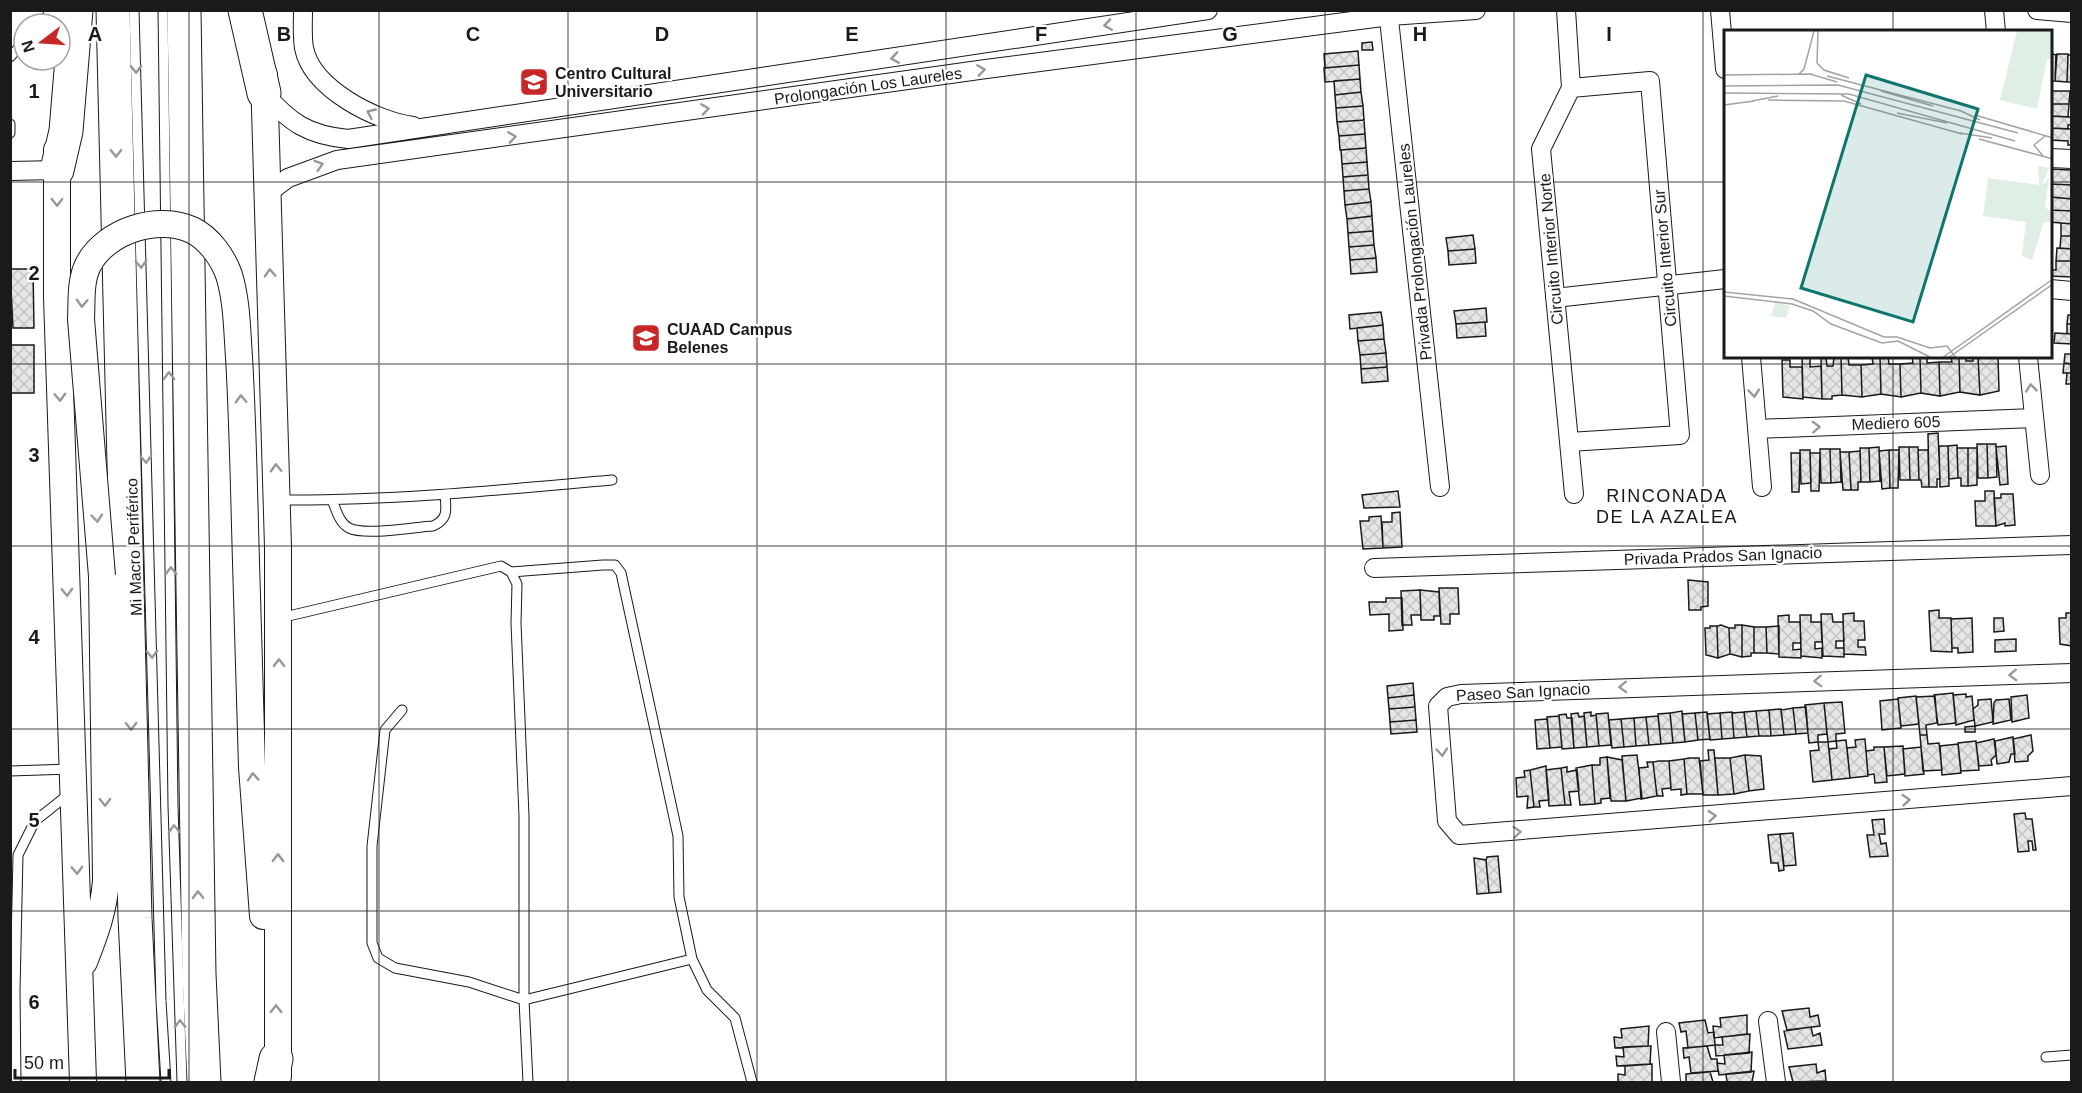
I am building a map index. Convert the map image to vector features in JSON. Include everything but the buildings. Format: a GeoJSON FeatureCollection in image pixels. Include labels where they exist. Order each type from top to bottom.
{"type":"FeatureCollection","features":[{"type":"Feature","properties":{"kind":"highway"},"geometry":{"type":"LineString","coordinates":[[57,170],[66,131],[76,10]]}},
{"type":"Feature","properties":{"kind":"highway"},"geometry":{"type":"LineString","coordinates":[[113,10],[135,918],[143,1083]]}},
{"type":"Feature","properties":{"kind":"highway"},"geometry":{"type":"LineString","coordinates":[[183,10],[199,962],[204,1083]]}},
{"type":"Feature","properties":{"kind":"highway"},"geometry":{"type":"LineString","coordinates":[[245,10],[264,93]]}},
{"type":"Feature","properties":{"kind":"main road"},"geometry":{"type":"LineString","coordinates":[[261,10],[276,500],[280,748],[275,1075]]}},
{"type":"Feature","properties":{"kind":"main road"},"geometry":{"type":"LineString","coordinates":[[57,72],[57,297],[83,1083]]}},
{"type":"Feature","properties":{"kind":"main road"},"geometry":{"type":"LineString","coordinates":[[80,973],[99,926],[105,902],[106,880],[102,576],[81,319],[84,277],[93,257],[103,247],[125,232],[145,226],[181,226],[200,234],[222,260],[232,286],[240,383],[252,767],[258,867],[264,932],[276,958]]}},
{"type":"Feature","properties":{"kind":"street"},"geometry":{"type":"LineString","coordinates":[[303,10],[304,48],[309,61],[322,79],[342,96],[373,114],[391,121],[427,128]]}},
{"type":"Feature","properties":{"kind":"street","name":"Prolongación Los Laureles"},"geometry":{"type":"LineString","coordinates":[[264,93],[290,121],[302,128],[333,138],[364,138],[1208,10]]}},
{"type":"Feature","properties":{"kind":"street","name":"Prolongación Los Laureles"},"geometry":{"type":"LineString","coordinates":[[268,193],[288,178],[312,167],[337,160],[1389,13],[1476,10]]}},
{"type":"Feature","properties":{"kind":"street","name":"Circuito Interior Norte"},"geometry":{"type":"LineString","coordinates":[[1566,10],[1571,88],[1541,149],[1574,494]]}},
{"type":"Feature","properties":{"kind":"street"},"geometry":{"type":"LineString","coordinates":[[1720,10],[1724,57]]}},
{"type":"Feature","properties":{"kind":"street"},"geometry":{"type":"LineString","coordinates":[[1994,10],[1996,30]]}},
{"type":"Feature","properties":{"kind":"street"},"geometry":{"type":"LineString","coordinates":[[2037,10],[2072,13]]}},
{"type":"Feature","properties":{"kind":"street","name":"Privada Prolongación Laureles"},"geometry":{"type":"LineString","coordinates":[[1389,13],[1440,487]]}},
{"type":"Feature","properties":{"kind":"street"},"geometry":{"type":"LineString","coordinates":[[933,52],[936,76]]}},
{"type":"Feature","properties":{"kind":"street","name":"Circuito Interior Sur"},"geometry":{"type":"LineString","coordinates":[[1569,442],[1680,435],[1650,81],[1571,88]]}},
{"type":"Feature","properties":{"kind":"street"},"geometry":{"type":"LineString","coordinates":[[364,138],[366,156]]}},
{"type":"Feature","properties":{"kind":"street"},"geometry":{"type":"LineString","coordinates":[[2052,158],[2072,159]]}},
{"type":"Feature","properties":{"kind":"street"},"geometry":{"type":"LineString","coordinates":[[10,171],[57,170]]}},
{"type":"Feature","properties":{"kind":"street"},"geometry":{"type":"LineString","coordinates":[[1555,298],[1724,279]]}},
{"type":"Feature","properties":{"kind":"street"},"geometry":{"type":"LineString","coordinates":[[2052,290],[2072,291]]}},
{"type":"Feature","properties":{"kind":"street"},"geometry":{"type":"LineString","coordinates":[[1751,358],[1762,487]]}},
{"type":"Feature","properties":{"kind":"street"},"geometry":{"type":"LineString","coordinates":[[2028,358],[2040,475]]}},
{"type":"Feature","properties":{"kind":"street","name":"Mediero 605"},"geometry":{"type":"LineString","coordinates":[[1757,429],[2034,418]]}},
{"type":"Feature","properties":{"kind":"street","name":"Privada Prados San Ignacio"},"geometry":{"type":"LineString","coordinates":[[1374,568],[2072,545]]}},
{"type":"Feature","properties":{"kind":"street","name":"Paseo San Ignacio"},"geometry":{"type":"LineString","coordinates":[[2072,673],[1461,694],[1447,697],[1438,706],[1448,821],[1459,835],[2072,786]]}},
{"type":"Feature","properties":{"kind":"street"},"geometry":{"type":"LineString","coordinates":[[1768,1021],[1776,1083]]}},
{"type":"Feature","properties":{"kind":"street"},"geometry":{"type":"LineString","coordinates":[[1666,1032],[1671,1083]]}},
{"type":"Feature","properties":{"kind":"lane","name":"Mi Macro Periférico"},"geometry":{"type":"LineString","coordinates":[[134,10],[161,1001],[166,1083]]}},
{"type":"Feature","properties":{"kind":"lane"},"geometry":{"type":"LineString","coordinates":[[163,10],[173,806],[182,1083]]}},
{"type":"Feature","properties":{"kind":"lane"},"geometry":{"type":"LineString","coordinates":[[276,500],[445,495],[612,480]]}},
{"type":"Feature","properties":{"kind":"lane"},"geometry":{"type":"LineString","coordinates":[[332,500],[339,518],[348,528],[363,530],[434,526],[442,522],[446,516],[445,495]]}},
{"type":"Feature","properties":{"kind":"lane"},"geometry":{"type":"LineString","coordinates":[[511,572],[615,565],[621,573],[678,836],[679,897],[692,959],[707,990],[735,1018],[752,1083]]}},
{"type":"Feature","properties":{"kind":"lane"},"geometry":{"type":"LineString","coordinates":[[278,618],[501,566],[511,572],[517,584],[516,623],[524,816],[524,1000],[528,1083]]}},
{"type":"Feature","properties":{"kind":"lane"},"geometry":{"type":"LineString","coordinates":[[402,710],[386,730],[372,846],[373,950],[378,958],[395,968],[470,982],[524,1000],[692,959]]}},
{"type":"Feature","properties":{"kind":"lane"},"geometry":{"type":"LineString","coordinates":[[10,771],[74,780]]}},
{"type":"Feature","properties":{"kind":"lane"},"geometry":{"type":"LineString","coordinates":[[16,1083],[13,1067],[18,855],[35,820],[74,780]]}},
{"type":"Feature","properties":{"kind":"lane"},"geometry":{"type":"LineString","coordinates":[[2046,1057],[2072,1055]]}},
{"type":"Feature","properties":{"kind":"place","name":"Centro Cultural Universitario"},"geometry":{"type":"Point","coordinates":[534,82]}},
{"type":"Feature","properties":{"kind":"place","name":"CUAAD Campus Belenes"},"geometry":{"type":"Point","coordinates":[646,338]}},
{"type":"Feature","properties":{"kind":"district","name":"RINCONADA DE LA AZALEA"},"geometry":{"type":"Point","coordinates":[1667,506]}}]}
